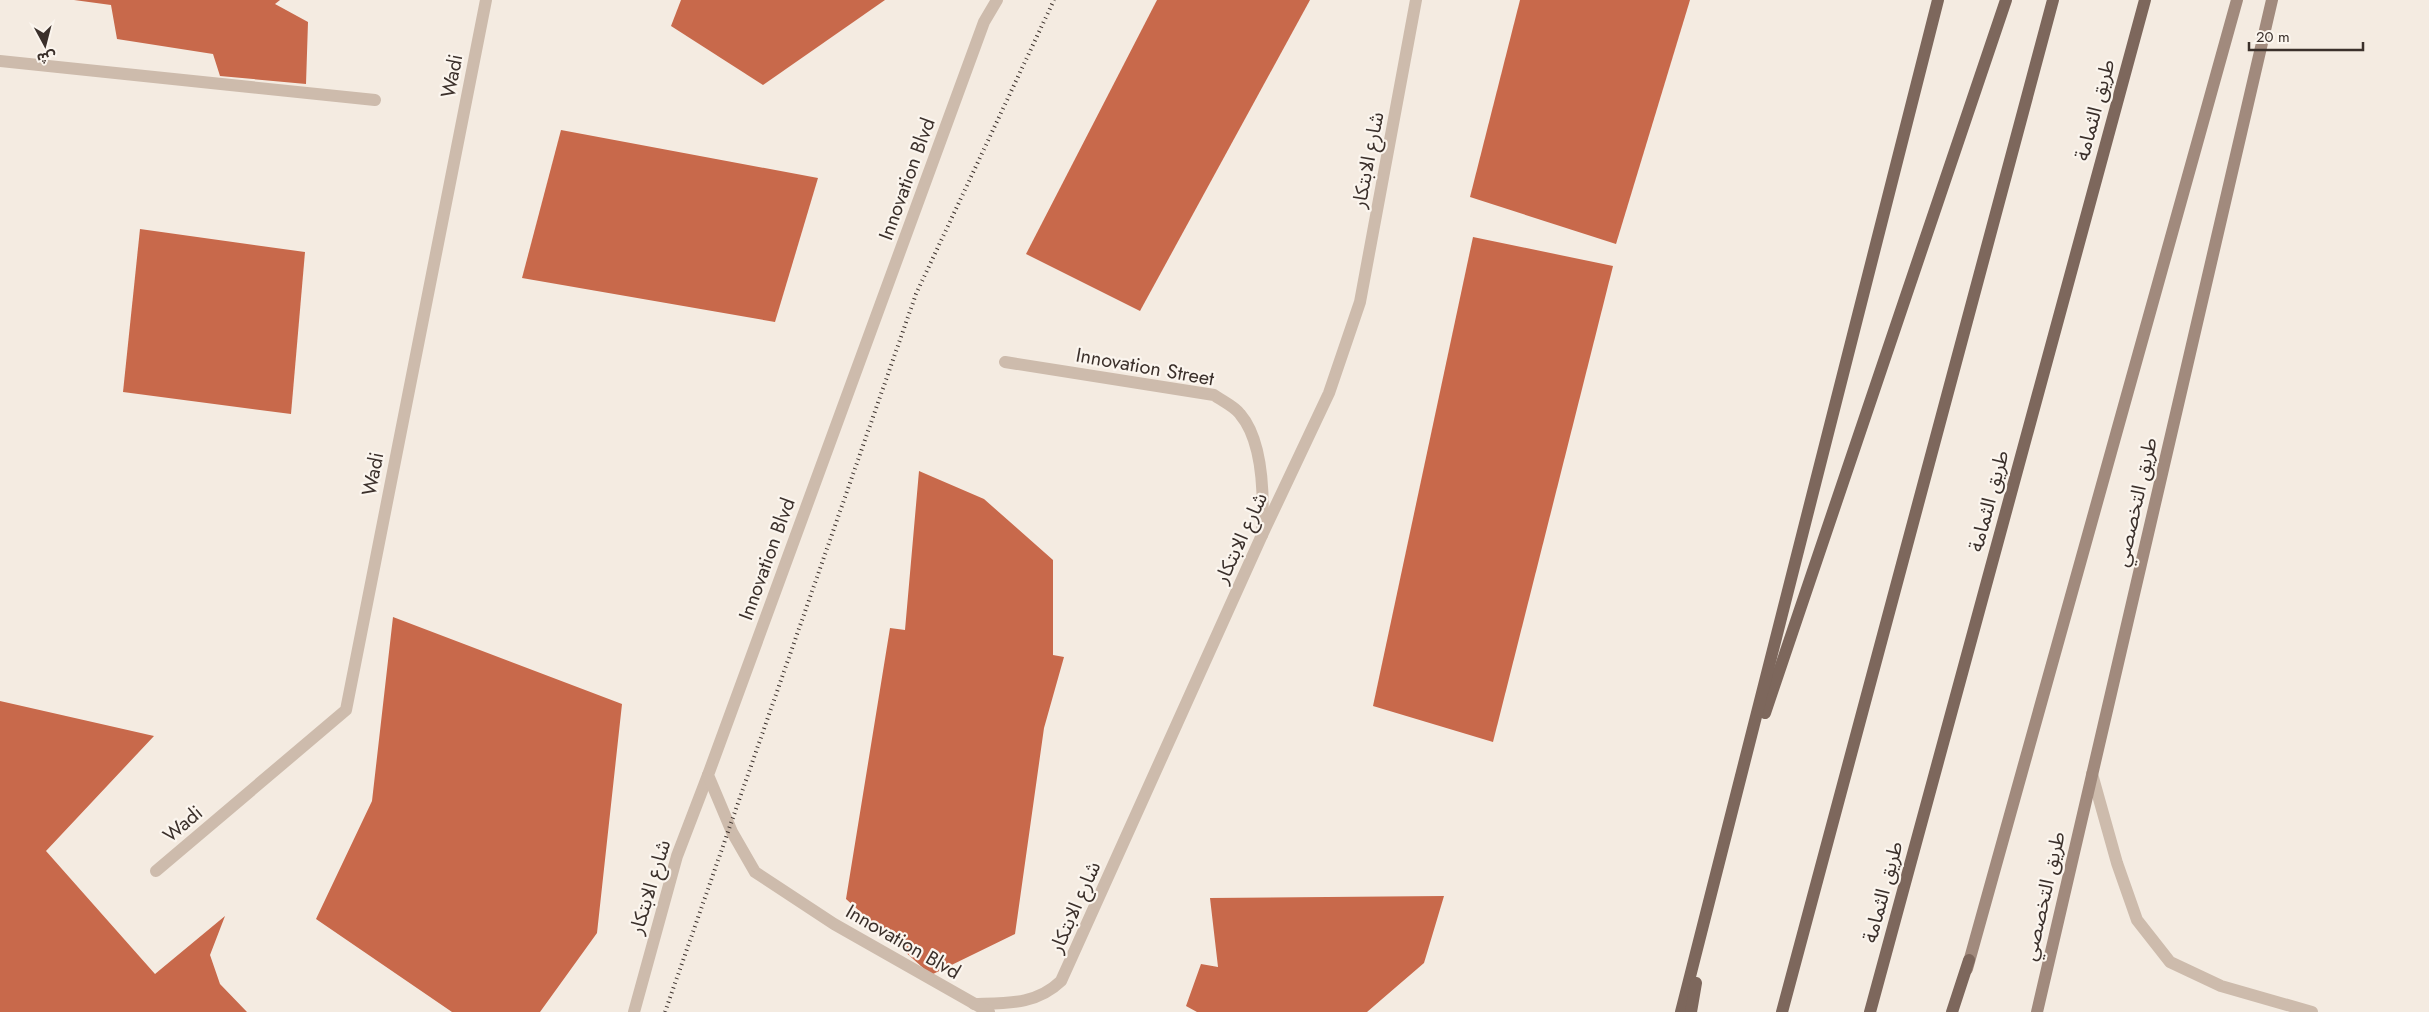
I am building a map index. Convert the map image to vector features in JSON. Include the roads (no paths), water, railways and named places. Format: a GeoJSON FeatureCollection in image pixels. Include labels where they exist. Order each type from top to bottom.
{"type":"FeatureCollection","features":[{"type":"Feature","properties":{"kind":"main road"},"geometry":{"type":"LineString","coordinates":[[1681,1012],[1938,0]]}},
{"type":"Feature","properties":{"kind":"main road"},"geometry":{"type":"LineString","coordinates":[[1734,805],[2006,0]]}},
{"type":"Feature","properties":{"kind":"main road"},"geometry":{"type":"LineString","coordinates":[[1782,1012],[2053,0]]}},
{"type":"Feature","properties":{"kind":"main road","name":"طريق الثمامة"},"geometry":{"type":"LineString","coordinates":[[1870,1012],[2145,0]]}},
{"type":"Feature","properties":{"kind":"main road"},"geometry":{"type":"LineString","coordinates":[[1953,1012],[1970,960],[2236,0]]}},
{"type":"Feature","properties":{"kind":"main road","name":"طريق التخصصي"},"geometry":{"type":"LineString","coordinates":[[2037,1012],[2272,0]]}},
{"type":"Feature","properties":{"kind":"main road"},"geometry":{"type":"LineString","coordinates":[[1691,1012],[1707,909]]}},
{"type":"Feature","properties":{"kind":"street","name":"Wadi"},"geometry":{"type":"LineString","coordinates":[[156,871],[346,710],[486,0]]}},
{"type":"Feature","properties":{"kind":"street","name":"Innovation Blvd"},"geometry":{"type":"LineString","coordinates":[[989,1012],[834,924],[756,872],[732,832],[708,775],[984,22],[997,0]]}},
{"type":"Feature","properties":{"kind":"street","name":"شارع الابتكار"},"geometry":{"type":"LineString","coordinates":[[974,1004],[1012,1003],[1034,998],[1049,992],[1061,981],[1262,535],[1330,393],[1355,318],[1416,0]]}},
{"type":"Feature","properties":{"kind":"street"},"geometry":{"type":"LineString","coordinates":[[0,61],[374,100]]}},
{"type":"Feature","properties":{"kind":"street","name":"Innovation Street"},"geometry":{"type":"LineString","coordinates":[[1004,362],[1214,395],[1240,413],[1256,446],[1264,504],[1262,535]]}},
{"type":"Feature","properties":{"kind":"street"},"geometry":{"type":"LineString","coordinates":[[2092,774],[2117,863],[2137,920],[2170,962],[2221,986],[2312,1012]]}},
{"type":"Feature","properties":{"kind":"street","name":"شارع الابتكار"},"geometry":{"type":"LineString","coordinates":[[634,1012],[677,856],[708,775]]}},
{"type":"Feature","properties":{"kind":"railway"},"geometry":{"type":"LineString","coordinates":[[665,1012],[916,294],[1054,0]]}}]}
